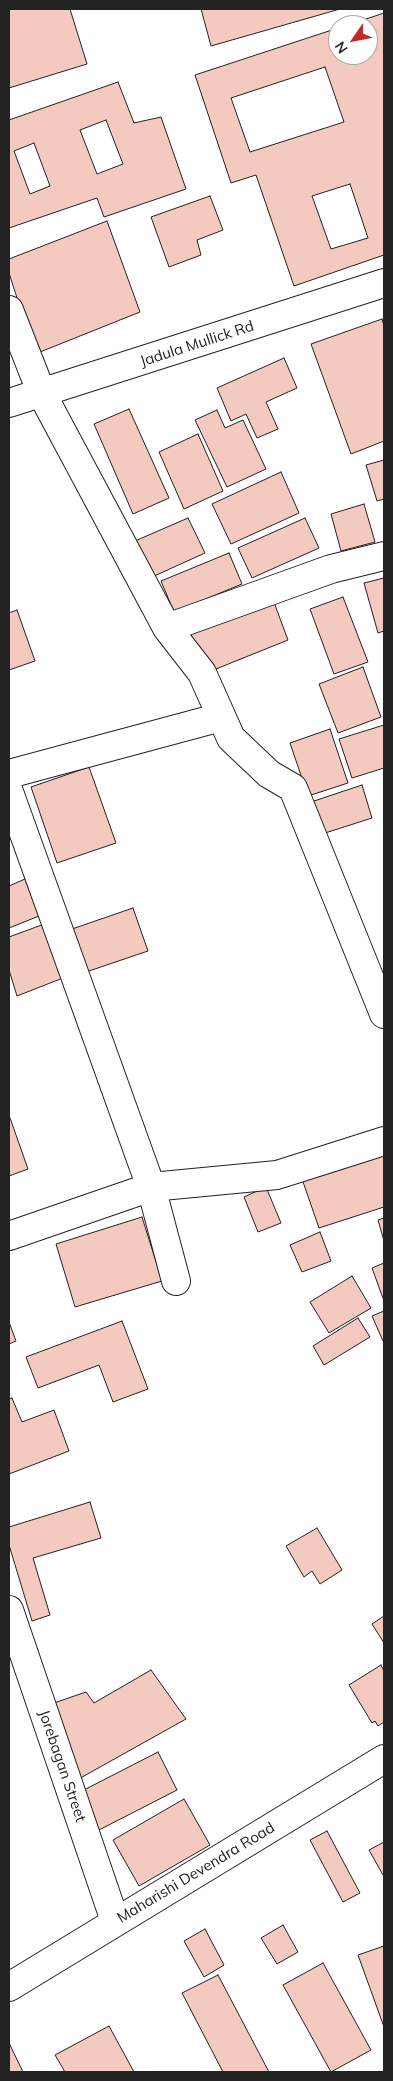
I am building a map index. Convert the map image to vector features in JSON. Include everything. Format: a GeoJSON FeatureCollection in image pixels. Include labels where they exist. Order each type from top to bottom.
{"type":"FeatureCollection","features":[{"type":"Feature","properties":{"kind":"street","name":"Jadula Mullick Rd"},"geometry":{"type":"LineString","coordinates":[[9,403],[384,283]]}},
{"type":"Feature","properties":{"kind":"street"},"geometry":{"type":"LineString","coordinates":[[9,310],[42,394],[167,628],[202,673],[230,738],[269,774],[293,788],[384,1014]]}},
{"type":"Feature","properties":{"kind":"street"},"geometry":{"type":"LineString","coordinates":[[167,628],[331,570],[384,556]]}},
{"type":"Feature","properties":{"kind":"street"},"geometry":{"type":"LineString","coordinates":[[9,774],[221,717]]}},
{"type":"Feature","properties":{"kind":"street"},"geometry":{"type":"LineString","coordinates":[[9,792],[151,1187],[176,1280]]}},
{"type":"Feature","properties":{"kind":"street"},"geometry":{"type":"LineString","coordinates":[[9,1236],[151,1187],[277,1175],[384,1142]]}},
{"type":"Feature","properties":{"kind":"street","name":"Jorebagan Street"},"geometry":{"type":"LineString","coordinates":[[9,1610],[115,1921]]}},
{"type":"Feature","properties":{"kind":"street","name":"Maharishi Devendra Road"},"geometry":{"type":"LineString","coordinates":[[9,1987],[58,1959],[115,1921],[384,1759]]}},
{"type":"Feature","properties":{"kind":"building"},"geometry":{"type":"Polygon","coordinates":[[[9,9],[70,9],[87,64],[9,88],[9,9]]]}},
{"type":"Feature","properties":{"kind":"building"},"geometry":{"type":"Polygon","coordinates":[[[201,9],[340,9],[211,46],[201,9]]]}},
{"type":"Feature","properties":{"kind":"building"},"geometry":{"type":"Polygon","coordinates":[[[384,13],[384,255],[294,286],[256,175],[231,183],[195,75],[328,31],[328,65],[378,65],[378,15],[384,13]],[[325,67],[231,98],[250,152],[344,122],[325,67]],[[350,184],[312,196],[331,249],[368,238],[350,184]]]}},
{"type":"Feature","properties":{"kind":"building"},"geometry":{"type":"Polygon","coordinates":[[[118,82],[134,123],[161,117],[186,189],[104,217],[97,198],[9,228],[9,120],[118,82]],[[106,120],[80,130],[97,174],[123,164],[106,120]],[[34,143],[14,151],[30,194],[50,186],[34,143]]]}},
{"type":"Feature","properties":{"kind":"building"},"geometry":{"type":"Polygon","coordinates":[[[210,196],[223,230],[197,240],[201,255],[169,267],[151,217],[210,196]]]}},
{"type":"Feature","properties":{"kind":"building"},"geometry":{"type":"Polygon","coordinates":[[[107,221],[140,312],[35,354],[9,273],[9,259],[107,221]]]}},
{"type":"Feature","properties":{"kind":"building"},"geometry":{"type":"Polygon","coordinates":[[[382,319],[384,326],[384,441],[351,454],[311,344],[382,319]]]}},
{"type":"Feature","properties":{"kind":"building"},"geometry":{"type":"Polygon","coordinates":[[[284,358],[297,388],[266,402],[278,429],[257,438],[246,414],[231,421],[217,388],[284,358]]]}},
{"type":"Feature","properties":{"kind":"building"},"geometry":{"type":"Polygon","coordinates":[[[129,409],[169,498],[133,514],[94,424],[129,409]]]}},
{"type":"Feature","properties":{"kind":"building"},"geometry":{"type":"Polygon","coordinates":[[[217,410],[225,428],[243,420],[266,469],[227,487],[195,420],[217,410]]]}},
{"type":"Feature","properties":{"kind":"building"},"geometry":{"type":"Polygon","coordinates":[[[198,434],[223,491],[184,509],[159,452],[198,434]]]}},
{"type":"Feature","properties":{"kind":"building"},"geometry":{"type":"Polygon","coordinates":[[[384,460],[384,499],[377,501],[366,465],[384,460]]]}},
{"type":"Feature","properties":{"kind":"building"},"geometry":{"type":"Polygon","coordinates":[[[281,472],[299,513],[231,544],[212,504],[281,472]]]}},
{"type":"Feature","properties":{"kind":"building"},"geometry":{"type":"Polygon","coordinates":[[[364,504],[375,542],[341,551],[331,514],[364,504]]]}},
{"type":"Feature","properties":{"kind":"building"},"geometry":{"type":"Polygon","coordinates":[[[188,518],[205,553],[152,577],[135,541],[188,518]]]}},
{"type":"Feature","properties":{"kind":"building"},"geometry":{"type":"Polygon","coordinates":[[[305,518],[319,548],[252,578],[238,548],[305,518]]]}},
{"type":"Feature","properties":{"kind":"building"},"geometry":{"type":"Polygon","coordinates":[[[229,553],[242,584],[174,612],[161,581],[229,553]]]}},
{"type":"Feature","properties":{"kind":"building"},"geometry":{"type":"Polygon","coordinates":[[[384,578],[384,631],[378,633],[364,583],[384,578]]]}},
{"type":"Feature","properties":{"kind":"building"},"geometry":{"type":"Polygon","coordinates":[[[272,597],[288,640],[206,673],[189,630],[272,597]]]}},
{"type":"Feature","properties":{"kind":"building"},"geometry":{"type":"Polygon","coordinates":[[[343,597],[368,662],[334,674],[310,609],[343,597]]]}},
{"type":"Feature","properties":{"kind":"building"},"geometry":{"type":"Polygon","coordinates":[[[17,610],[35,661],[9,670],[9,613],[17,610]]]}},
{"type":"Feature","properties":{"kind":"building"},"geometry":{"type":"Polygon","coordinates":[[[363,667],[381,717],[338,733],[319,684],[363,667]]]}},
{"type":"Feature","properties":{"kind":"building"},"geometry":{"type":"Polygon","coordinates":[[[384,725],[384,768],[352,778],[339,739],[384,725]]]}},
{"type":"Feature","properties":{"kind":"building"},"geometry":{"type":"Polygon","coordinates":[[[330,729],[348,783],[308,796],[290,743],[330,729]]]}},
{"type":"Feature","properties":{"kind":"building"},"geometry":{"type":"Polygon","coordinates":[[[89,767],[116,843],[57,863],[31,787],[89,767]]]}},
{"type":"Feature","properties":{"kind":"building"},"geometry":{"type":"Polygon","coordinates":[[[362,785],[372,818],[322,834],[311,802],[362,785]]]}},
{"type":"Feature","properties":{"kind":"building"},"geometry":{"type":"Polygon","coordinates":[[[25,879],[39,916],[9,928],[9,886],[25,879]]]}},
{"type":"Feature","properties":{"kind":"building"},"geometry":{"type":"Polygon","coordinates":[[[133,908],[148,951],[86,972],[72,929],[133,908]]]}},
{"type":"Feature","properties":{"kind":"building"},"geometry":{"type":"Polygon","coordinates":[[[47,923],[68,976],[17,996],[9,970],[9,937],[47,923]]]}},
{"type":"Feature","properties":{"kind":"building"},"geometry":{"type":"Polygon","coordinates":[[[9,1115],[28,1169],[9,1176],[9,1115]]]}},
{"type":"Feature","properties":{"kind":"building"},"geometry":{"type":"Polygon","coordinates":[[[384,1153],[384,1207],[319,1228],[302,1179],[384,1153]]]}},
{"type":"Feature","properties":{"kind":"building"},"geometry":{"type":"Polygon","coordinates":[[[266,1187],[281,1223],[258,1232],[244,1197],[266,1187]]]}},
{"type":"Feature","properties":{"kind":"building"},"geometry":{"type":"Polygon","coordinates":[[[142,1217],[162,1281],[75,1307],[56,1244],[142,1217]]]}},
{"type":"Feature","properties":{"kind":"building"},"geometry":{"type":"Polygon","coordinates":[[[384,1218],[384,1241],[378,1220],[384,1218]]]}},
{"type":"Feature","properties":{"kind":"building"},"geometry":{"type":"Polygon","coordinates":[[[320,1232],[331,1261],[302,1272],[290,1245],[320,1232]]]}},
{"type":"Feature","properties":{"kind":"building"},"geometry":{"type":"Polygon","coordinates":[[[384,1263],[384,1301],[372,1268],[384,1263]]]}},
{"type":"Feature","properties":{"kind":"building"},"geometry":{"type":"Polygon","coordinates":[[[352,1276],[371,1308],[329,1333],[310,1302],[352,1276]]]}},
{"type":"Feature","properties":{"kind":"building"},"geometry":{"type":"Polygon","coordinates":[[[384,1311],[384,1341],[383,1341],[372,1316],[384,1311]]]}},
{"type":"Feature","properties":{"kind":"building"},"geometry":{"type":"Polygon","coordinates":[[[358,1318],[370,1337],[324,1365],[313,1346],[358,1318]]]}},
{"type":"Feature","properties":{"kind":"building"},"geometry":{"type":"Polygon","coordinates":[[[122,1321],[148,1389],[113,1402],[99,1365],[38,1388],[26,1357],[122,1321]]]}},
{"type":"Feature","properties":{"kind":"building"},"geometry":{"type":"Polygon","coordinates":[[[9,1322],[16,1341],[9,1344],[9,1322]]]}},
{"type":"Feature","properties":{"kind":"building"},"geometry":{"type":"Polygon","coordinates":[[[12,1398],[22,1422],[54,1410],[69,1451],[9,1474],[9,1399],[12,1398]]]}},
{"type":"Feature","properties":{"kind":"building"},"geometry":{"type":"Polygon","coordinates":[[[90,1502],[101,1538],[33,1558],[50,1615],[32,1621],[9,1545],[9,1527],[90,1502]]]}},
{"type":"Feature","properties":{"kind":"building"},"geometry":{"type":"Polygon","coordinates":[[[317,1528],[342,1570],[320,1584],[312,1571],[304,1577],[286,1546],[317,1528]]]}},
{"type":"Feature","properties":{"kind":"building"},"geometry":{"type":"Polygon","coordinates":[[[384,1616],[384,1643],[372,1624],[384,1616]]]}},
{"type":"Feature","properties":{"kind":"building"},"geometry":{"type":"Polygon","coordinates":[[[381,1665],[384,1671],[384,1722],[378,1726],[375,1721],[372,1723],[349,1685],[381,1665]]]}},
{"type":"Feature","properties":{"kind":"building"},"geometry":{"type":"Polygon","coordinates":[[[151,1670],[186,1719],[75,1781],[48,1705],[86,1692],[94,1703],[151,1670]]]}},
{"type":"Feature","properties":{"kind":"building"},"geometry":{"type":"Polygon","coordinates":[[[158,1752],[177,1790],[99,1830],[80,1792],[158,1752]]]}},
{"type":"Feature","properties":{"kind":"building"},"geometry":{"type":"Polygon","coordinates":[[[184,1799],[210,1845],[139,1886],[113,1840],[184,1799]]]}},
{"type":"Feature","properties":{"kind":"building"},"geometry":{"type":"Polygon","coordinates":[[[327,1831],[360,1893],[343,1902],[310,1840],[327,1831]]]}},
{"type":"Feature","properties":{"kind":"building"},"geometry":{"type":"Polygon","coordinates":[[[384,1842],[384,1874],[383,1875],[369,1850],[384,1842]]]}},
{"type":"Feature","properties":{"kind":"building"},"geometry":{"type":"Polygon","coordinates":[[[283,1925],[298,1952],[277,1964],[261,1938],[283,1925]]]}},
{"type":"Feature","properties":{"kind":"building"},"geometry":{"type":"Polygon","coordinates":[[[205,1929],[224,1965],[204,1977],[184,1941],[205,1929]]]}},
{"type":"Feature","properties":{"kind":"building"},"geometry":{"type":"Polygon","coordinates":[[[384,1946],[384,2027],[358,1955],[384,1946]]]}},
{"type":"Feature","properties":{"kind":"building"},"geometry":{"type":"Polygon","coordinates":[[[323,1963],[371,2050],[331,2072],[283,1985],[323,1963]]]}},
{"type":"Feature","properties":{"kind":"building"},"geometry":{"type":"Polygon","coordinates":[[[218,1975],[269,2072],[223,2072],[182,1993],[218,1975]]]}},
{"type":"Feature","properties":{"kind":"building"},"geometry":{"type":"Polygon","coordinates":[[[109,2026],[134,2072],[65,2072],[55,2055],[109,2026]]]}},
{"type":"Feature","properties":{"kind":"building"},"geometry":{"type":"Polygon","coordinates":[[[9,2043],[23,2072],[9,2072],[9,2043]]]}}]}
